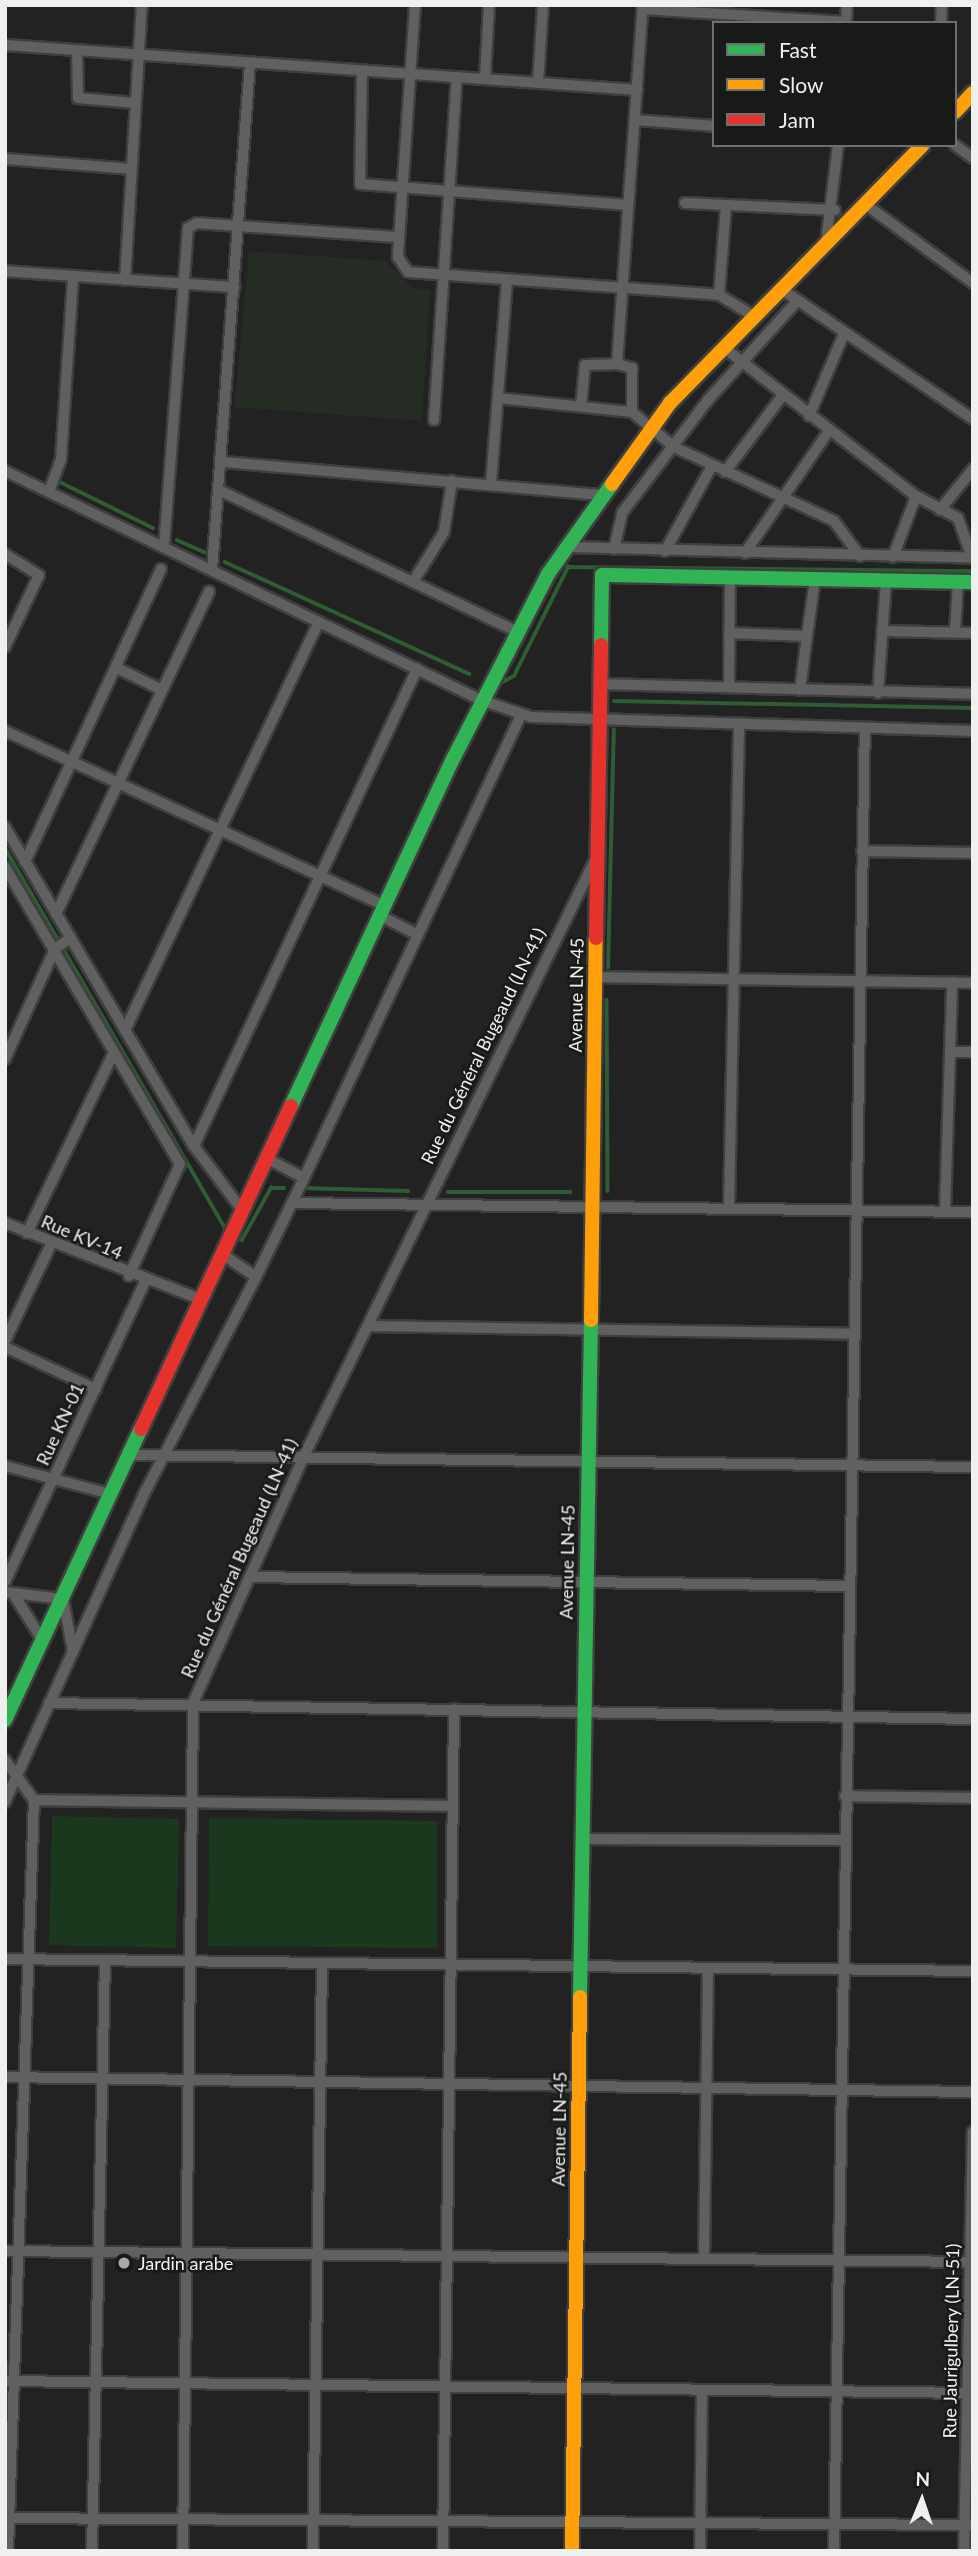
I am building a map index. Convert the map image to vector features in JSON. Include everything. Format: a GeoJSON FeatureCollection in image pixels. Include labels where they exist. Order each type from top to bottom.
{"type":"FeatureCollection","features":[{"type":"Feature","properties":{"kind":"street"},"geometry":{"type":"LineString","coordinates":[[125,280],[142,5]]}},
{"type":"Feature","properties":{"kind":"street"},"geometry":{"type":"LineString","coordinates":[[415,5],[398,257],[408,272],[445,278],[719,295],[754,316]]}},
{"type":"Feature","properties":{"kind":"street"},"geometry":{"type":"LineString","coordinates":[[485,79],[489,5]]}},
{"type":"Feature","properties":{"kind":"street"},"geometry":{"type":"LineString","coordinates":[[538,83],[543,5]]}},
{"type":"Feature","properties":{"kind":"street"},"geometry":{"type":"LineString","coordinates":[[617,364],[643,7],[821,21]]}},
{"type":"Feature","properties":{"kind":"street"},"geometry":{"type":"LineString","coordinates":[[5,45],[638,90]]}},
{"type":"Feature","properties":{"kind":"street"},"geometry":{"type":"LineString","coordinates":[[77,50],[78,98],[135,103]]}},
{"type":"Feature","properties":{"kind":"street"},"geometry":{"type":"LineString","coordinates":[[212,570],[221,491],[250,63]]}},
{"type":"Feature","properties":{"kind":"street"},"geometry":{"type":"LineString","coordinates":[[362,71],[357,180],[401,188],[628,205]]}},
{"type":"Feature","properties":{"kind":"street"},"geometry":{"type":"LineString","coordinates":[[434,420],[457,78]]}},
{"type":"Feature","properties":{"kind":"street"},"geometry":{"type":"LineString","coordinates":[[957,110],[973,93]]}},
{"type":"Feature","properties":{"kind":"street"},"geometry":{"type":"LineString","coordinates":[[635,120],[712,126]]}},
{"type":"Feature","properties":{"kind":"street"},"geometry":{"type":"LineString","coordinates":[[826,243],[835,210],[838,147]]}},
{"type":"Feature","properties":{"kind":"street"},"geometry":{"type":"LineString","coordinates":[[5,1720],[381,910],[516,631],[599,495],[649,428],[723,346],[921,147]]}},
{"type":"Feature","properties":{"kind":"street"},"geometry":{"type":"LineString","coordinates":[[957,147],[973,159]]}},
{"type":"Feature","properties":{"kind":"street"},"geometry":{"type":"LineString","coordinates":[[5,159],[131,169]]}},
{"type":"Feature","properties":{"kind":"street"},"geometry":{"type":"LineString","coordinates":[[685,203],[835,210]]}},
{"type":"Feature","properties":{"kind":"street"},"geometry":{"type":"LineString","coordinates":[[865,204],[973,283]]}},
{"type":"Feature","properties":{"kind":"street"},"geometry":{"type":"LineString","coordinates":[[719,295],[726,206]]}},
{"type":"Feature","properties":{"kind":"street"},"geometry":{"type":"LineString","coordinates":[[164,547],[191,225],[399,237]]}},
{"type":"Feature","properties":{"kind":"street"},"geometry":{"type":"LineString","coordinates":[[5,271],[234,287]]}},
{"type":"Feature","properties":{"kind":"street"},"geometry":{"type":"LineString","coordinates":[[49,492],[61,459],[73,276]]}},
{"type":"Feature","properties":{"kind":"street"},"geometry":{"type":"LineString","coordinates":[[492,484],[507,282]]}},
{"type":"Feature","properties":{"kind":"street"},"geometry":{"type":"LineString","coordinates":[[781,289],[973,419]]}},
{"type":"Feature","properties":{"kind":"street"},"geometry":{"type":"LineString","coordinates":[[614,549],[622,513],[742,362],[797,301]]}},
{"type":"Feature","properties":{"kind":"street"},"geometry":{"type":"LineString","coordinates":[[809,416],[844,334]]}},
{"type":"Feature","properties":{"kind":"street"},"geometry":{"type":"LineString","coordinates":[[565,547],[972,558],[965,524],[916,496],[783,396],[723,346]]}},
{"type":"Feature","properties":{"kind":"street"},"geometry":{"type":"LineString","coordinates":[[581,407],[585,365],[617,364],[632,368],[632,412]]}},
{"type":"Feature","properties":{"kind":"street"},"geometry":{"type":"LineString","coordinates":[[725,472],[783,396]]}},
{"type":"Feature","properties":{"kind":"street"},"geometry":{"type":"LineString","coordinates":[[498,398],[632,412],[674,446],[840,524],[860,556]]}},
{"type":"Feature","properties":{"kind":"street"},"geometry":{"type":"LineString","coordinates":[[745,553],[829,431]]}},
{"type":"Feature","properties":{"kind":"street"},"geometry":{"type":"LineString","coordinates":[[223,462],[599,495]]}},
{"type":"Feature","properties":{"kind":"street"},"geometry":{"type":"LineString","coordinates":[[665,551],[712,466]]}},
{"type":"Feature","properties":{"kind":"street"},"geometry":{"type":"LineString","coordinates":[[940,510],[973,469]]}},
{"type":"Feature","properties":{"kind":"street"},"geometry":{"type":"LineString","coordinates":[[5,471],[481,700],[521,715],[599,722],[973,731]]}},
{"type":"Feature","properties":{"kind":"street"},"geometry":{"type":"LineString","coordinates":[[413,582],[444,532],[452,481]]}},
{"type":"Feature","properties":{"kind":"street"},"geometry":{"type":"LineString","coordinates":[[221,491],[516,631]]}},
{"type":"Feature","properties":{"kind":"street"},"geometry":{"type":"LineString","coordinates":[[893,557],[916,496]]}},
{"type":"Feature","properties":{"kind":"street"},"geometry":{"type":"LineString","coordinates":[[5,554],[39,575],[5,647]]}},
{"type":"Feature","properties":{"kind":"street"},"geometry":{"type":"LineString","coordinates":[[25,862],[161,569]]}},
{"type":"Feature","properties":{"kind":"street","name":"Avenue LN-45"},"geometry":{"type":"LineString","coordinates":[[572,2551],[601,575],[730,576]]}},
{"type":"Feature","properties":{"kind":"street"},"geometry":{"type":"LineString","coordinates":[[729,687],[730,576],[965,582],[955,632]]}},
{"type":"Feature","properties":{"kind":"street"},"geometry":{"type":"LineString","coordinates":[[800,690],[815,579]]}},
{"type":"Feature","properties":{"kind":"street"},"geometry":{"type":"LineString","coordinates":[[878,693],[886,581]]}},
{"type":"Feature","properties":{"kind":"street"},"geometry":{"type":"LineString","coordinates":[[56,914],[209,592]]}},
{"type":"Feature","properties":{"kind":"street"},"geometry":{"type":"LineString","coordinates":[[125,1030],[319,622]]}},
{"type":"Feature","properties":{"kind":"street"},"geometry":{"type":"LineString","coordinates":[[883,631],[973,633]]}},
{"type":"Feature","properties":{"kind":"street"},"geometry":{"type":"LineString","coordinates":[[729,634],[807,636]]}},
{"type":"Feature","properties":{"kind":"street"},"geometry":{"type":"LineString","coordinates":[[117,668],[162,690]]}},
{"type":"Feature","properties":{"kind":"street"},"geometry":{"type":"LineString","coordinates":[[194,1146],[417,668]]}},
{"type":"Feature","properties":{"kind":"street"},"geometry":{"type":"LineString","coordinates":[[600,684],[973,694]]}},
{"type":"Feature","properties":{"kind":"street"},"geometry":{"type":"LineString","coordinates":[[5,1802],[167,1452],[293,1203],[521,715]]}},
{"type":"Feature","properties":{"kind":"street"},"geometry":{"type":"LineString","coordinates":[[729,1207],[738,725]]}},
{"type":"Feature","properties":{"kind":"street"},"geometry":{"type":"LineString","coordinates":[[834,2551],[844,2090],[845,1796],[865,728]]}},
{"type":"Feature","properties":{"kind":"street"},"geometry":{"type":"LineString","coordinates":[[5,730],[319,875],[381,910],[418,935]]}},
{"type":"Feature","properties":{"kind":"street"},"geometry":{"type":"LineString","coordinates":[[5,827],[56,914],[62,943],[79,972],[125,1030],[194,1146],[242,1210]]}},
{"type":"Feature","properties":{"kind":"street"},"geometry":{"type":"LineString","coordinates":[[862,851],[973,853]]}},
{"type":"Feature","properties":{"kind":"street","name":"Rue du Général Bugeaud (LN-41)"},"geometry":{"type":"LineString","coordinates":[[183,2551],[193,1703],[305,1454],[370,1326],[427,1202],[597,855]]}},
{"type":"Feature","properties":{"kind":"street"},"geometry":{"type":"LineString","coordinates":[[5,867],[62,943],[79,972],[113,1054],[180,1164],[129,1276]]}},
{"type":"Feature","properties":{"kind":"street"},"geometry":{"type":"LineString","coordinates":[[5,1059],[62,943]]}},
{"type":"Feature","properties":{"kind":"street"},"geometry":{"type":"LineString","coordinates":[[595,977],[973,983]]}},
{"type":"Feature","properties":{"kind":"street"},"geometry":{"type":"LineString","coordinates":[[945,1211],[952,982]]}},
{"type":"Feature","properties":{"kind":"street"},"geometry":{"type":"LineString","coordinates":[[950,1052],[973,1052]]}},
{"type":"Feature","properties":{"kind":"street"},"geometry":{"type":"LineString","coordinates":[[27,1233],[113,1054]]}},
{"type":"Feature","properties":{"kind":"street"},"geometry":{"type":"LineString","coordinates":[[266,1158],[304,1178]]}},
{"type":"Feature","properties":{"kind":"street"},"geometry":{"type":"LineString","coordinates":[[293,1203],[427,1202],[973,1212]]}},
{"type":"Feature","properties":{"kind":"street","name":"Rue KV-14"},"geometry":{"type":"LineString","coordinates":[[5,1223],[129,1276],[202,1300]]}},
{"type":"Feature","properties":{"kind":"street"},"geometry":{"type":"LineString","coordinates":[[5,1341],[51,1244]]}},
{"type":"Feature","properties":{"kind":"street"},"geometry":{"type":"LineString","coordinates":[[222,1254],[256,1277]]}},
{"type":"Feature","properties":{"kind":"street","name":"Rue KN-01"},"geometry":{"type":"LineString","coordinates":[[5,1582],[146,1280]]}},
{"type":"Feature","properties":{"kind":"street"},"geometry":{"type":"LineString","coordinates":[[370,1326],[853,1334]]}},
{"type":"Feature","properties":{"kind":"street"},"geometry":{"type":"LineString","coordinates":[[5,1347],[96,1389]]}},
{"type":"Feature","properties":{"kind":"street"},"geometry":{"type":"LineString","coordinates":[[130,1455],[167,1452],[973,1467]]}},
{"type":"Feature","properties":{"kind":"street"},"geometry":{"type":"LineString","coordinates":[[5,1466],[110,1494]]}},
{"type":"Feature","properties":{"kind":"street"},"geometry":{"type":"LineString","coordinates":[[250,1577],[586,1585],[849,1586]]}},
{"type":"Feature","properties":{"kind":"street"},"geometry":{"type":"LineString","coordinates":[[10,1593],[63,1599]]}},
{"type":"Feature","properties":{"kind":"street"},"geometry":{"type":"LineString","coordinates":[[10,1593],[43,1641]]}},
{"type":"Feature","properties":{"kind":"street"},"geometry":{"type":"LineString","coordinates":[[63,1599],[73,1652]]}},
{"type":"Feature","properties":{"kind":"street"},"geometry":{"type":"LineString","coordinates":[[49,1703],[193,1703],[973,1718]]}},
{"type":"Feature","properties":{"kind":"street"},"geometry":{"type":"LineString","coordinates":[[443,2551],[454,1709]]}},
{"type":"Feature","properties":{"kind":"street"},"geometry":{"type":"LineString","coordinates":[[5,1760],[34,1800],[22,2251],[10,2381],[8,2551]]}},
{"type":"Feature","properties":{"kind":"street"},"geometry":{"type":"LineString","coordinates":[[845,1796],[973,1798]]}},
{"type":"Feature","properties":{"kind":"street"},"geometry":{"type":"LineString","coordinates":[[34,1800],[453,1806]]}},
{"type":"Feature","properties":{"kind":"street"},"geometry":{"type":"LineString","coordinates":[[583,1839],[845,1840]]}},
{"type":"Feature","properties":{"kind":"street"},"geometry":{"type":"LineString","coordinates":[[5,1959],[973,1971]]}},
{"type":"Feature","properties":{"kind":"street"},"geometry":{"type":"LineString","coordinates":[[92,2551],[105,1960]]}},
{"type":"Feature","properties":{"kind":"street"},"geometry":{"type":"LineString","coordinates":[[313,2551],[322,1963]]}},
{"type":"Feature","properties":{"kind":"street"},"geometry":{"type":"LineString","coordinates":[[704,2257],[708,1968]]}},
{"type":"Feature","properties":{"kind":"street"},"geometry":{"type":"LineString","coordinates":[[5,2077],[973,2092]]}},
{"type":"Feature","properties":{"kind":"street","name":"Rue Jaurigulbery (LN-51)"},"geometry":{"type":"LineString","coordinates":[[964,2551],[969,2525],[973,2132]]}},
{"type":"Feature","properties":{"kind":"street"},"geometry":{"type":"LineString","coordinates":[[5,2251],[972,2262]]}},
{"type":"Feature","properties":{"kind":"street"},"geometry":{"type":"LineString","coordinates":[[10,2381],[970,2393]]}},
{"type":"Feature","properties":{"kind":"street"},"geometry":{"type":"LineString","coordinates":[[700,2551],[702,2390]]}},
{"type":"Feature","properties":{"kind":"street"},"geometry":{"type":"LineString","coordinates":[[9,2518],[969,2525]]}},
{"type":"Feature","properties":{"kind":"shaded area"},"geometry":{"type":"Polygon","coordinates":[[[249,251],[385,261],[413,288],[430,290],[422,421],[234,407],[249,251]]]}},
{"type":"Feature","properties":{"kind":"green space"},"geometry":{"type":"Polygon","coordinates":[[[52,1816],[179,1819],[176,1948],[49,1945],[52,1816]]]}},
{"type":"Feature","properties":{"kind":"green space"},"geometry":{"type":"Polygon","coordinates":[[[209,1818],[437,1821],[437,1948],[208,1946],[209,1818]]]}},
{"type":"Feature","properties":{"kind":"waterway"},"geometry":{"type":"LineString","coordinates":[[60,482],[153,528]]}},
{"type":"Feature","properties":{"kind":"waterway"},"geometry":{"type":"LineString","coordinates":[[177,540],[204,552]]}},
{"type":"Feature","properties":{"kind":"waterway"},"geometry":{"type":"LineString","coordinates":[[225,562],[470,674]]}},
{"type":"Feature","properties":{"kind":"waterway"},"geometry":{"type":"LineString","coordinates":[[497,685],[514,676],[568,567],[973,571]]}},
{"type":"Feature","properties":{"kind":"waterway"},"geometry":{"type":"LineString","coordinates":[[614,701],[973,708]]}},
{"type":"Feature","properties":{"kind":"waterway"},"geometry":{"type":"LineString","coordinates":[[608,968],[614,730]]}},
{"type":"Feature","properties":{"kind":"waterway"},"geometry":{"type":"LineString","coordinates":[[5,848],[228,1232]]}},
{"type":"Feature","properties":{"kind":"waterway"},"geometry":{"type":"LineString","coordinates":[[607,1000],[608,1191]]}},
{"type":"Feature","properties":{"kind":"waterway"},"geometry":{"type":"LineString","coordinates":[[235,1236],[242,1240],[271,1188],[284,1188]]}},
{"type":"Feature","properties":{"kind":"waterway"},"geometry":{"type":"LineString","coordinates":[[303,1188],[408,1191]]}},
{"type":"Feature","properties":{"kind":"waterway"},"geometry":{"type":"LineString","coordinates":[[448,1192],[570,1192]]}},
{"type":"Feature","properties":{"kind":"traffic: fast"},"geometry":{"type":"LineString","coordinates":[[291,1106],[453,759],[548,574],[612,484]]}},
{"type":"Feature","properties":{"kind":"traffic: fast"},"geometry":{"type":"LineString","coordinates":[[601,645],[602,575],[973,582]]}},
{"type":"Feature","properties":{"kind":"traffic: fast"},"geometry":{"type":"LineString","coordinates":[[580,1997],[591,1320]]}},
{"type":"Feature","properties":{"kind":"traffic: fast"},"geometry":{"type":"LineString","coordinates":[[5,1720],[141,1429]]}},
{"type":"Feature","properties":{"kind":"traffic: slow"},"geometry":{"type":"LineString","coordinates":[[957,110],[973,93]]}},
{"type":"Feature","properties":{"kind":"traffic: slow"},"geometry":{"type":"LineString","coordinates":[[612,484],[670,403],[921,147]]}},
{"type":"Feature","properties":{"kind":"traffic: slow"},"geometry":{"type":"LineString","coordinates":[[591,1320],[596,938]]}},
{"type":"Feature","properties":{"kind":"traffic: slow"},"geometry":{"type":"LineString","coordinates":[[572,2551],[580,1997]]}},
{"type":"Feature","properties":{"kind":"traffic: jam"},"geometry":{"type":"LineString","coordinates":[[596,938],[601,645]]}},
{"type":"Feature","properties":{"kind":"traffic: jam"},"geometry":{"type":"LineString","coordinates":[[141,1429],[291,1106]]}},
{"type":"Feature","properties":{"kind":"place","name":"Jardin arabe"},"geometry":{"type":"Point","coordinates":[124,2263]}}]}
